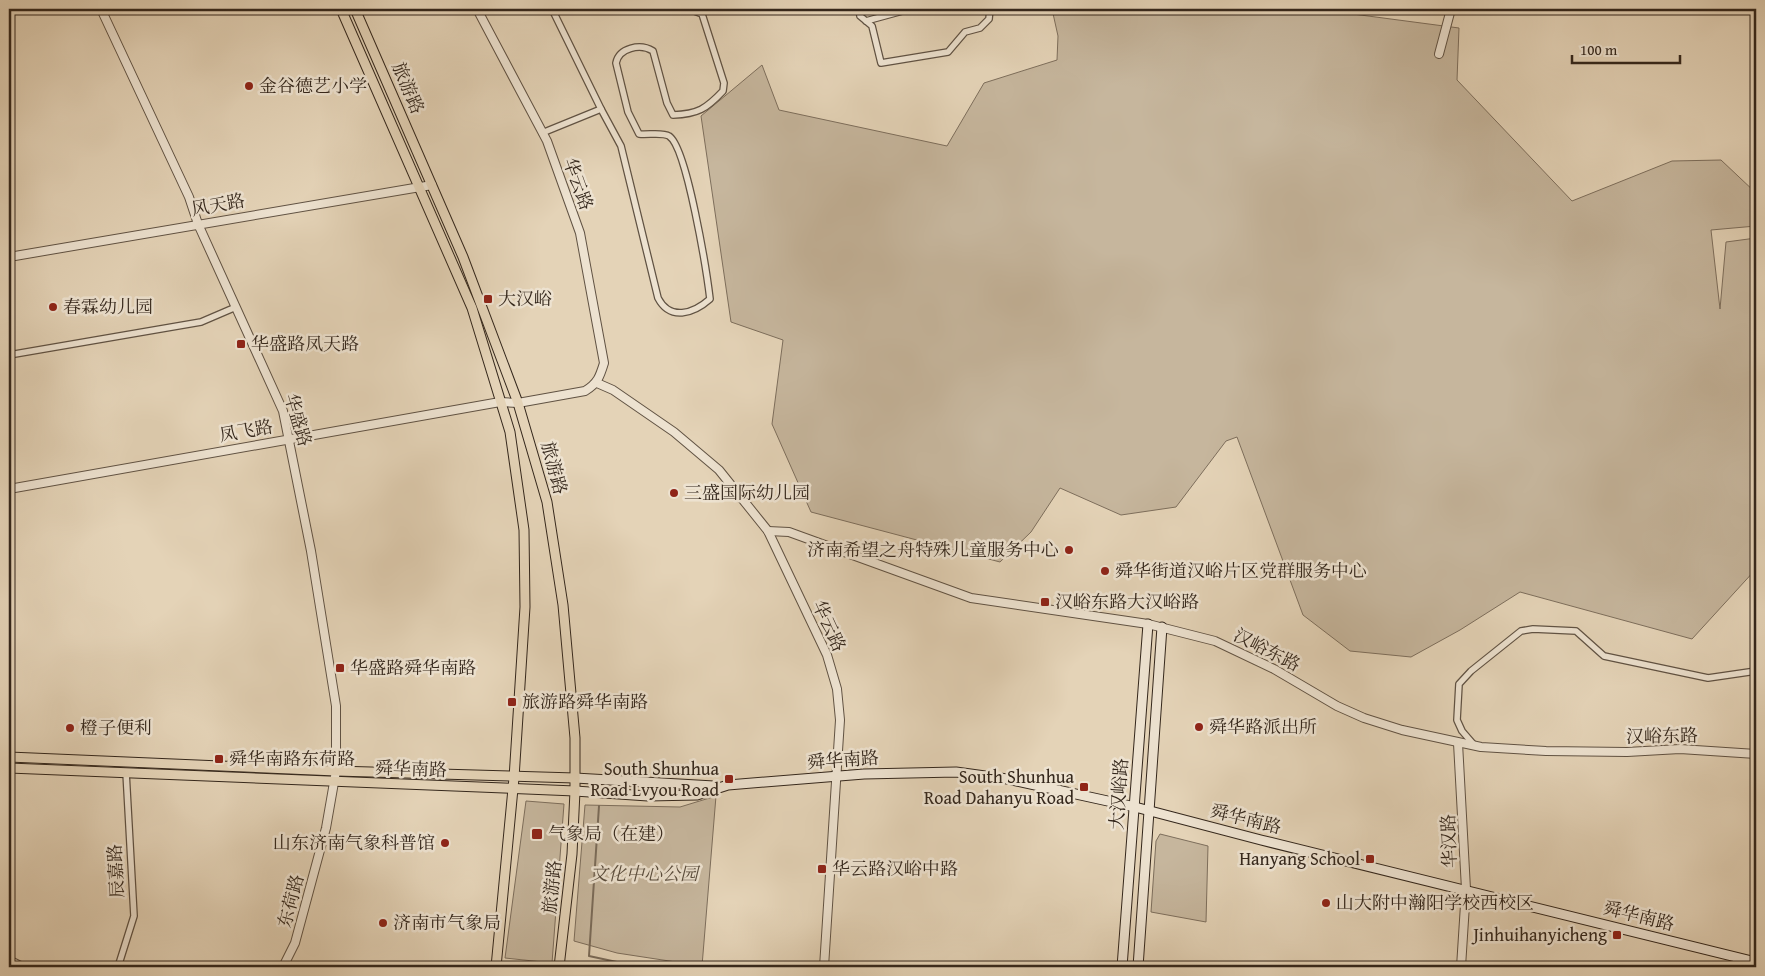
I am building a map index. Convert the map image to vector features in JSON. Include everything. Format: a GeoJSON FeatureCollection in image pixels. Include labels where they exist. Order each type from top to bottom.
{"type":"FeatureCollection","features":[{"type":"Feature","properties":{"kind":"main road","name":"旅游路"},"geometry":{"type":"LineString","coordinates":[[341,9],[472,308],[510,432],[524,530],[525,607],[514,778],[496,967]]}},
{"type":"Feature","properties":{"kind":"main road","name":"旅游路"},"geometry":{"type":"LineString","coordinates":[[356,9],[463,257],[518,403],[547,502],[563,605],[575,738],[576,791],[572,854],[559,967]]}},
{"type":"Feature","properties":{"kind":"main road","name":"大汉峪路"},"geometry":{"type":"LineString","coordinates":[[1122,967],[1148,624]]}},
{"type":"Feature","properties":{"kind":"main road","name":"大汉峪路"},"geometry":{"type":"LineString","coordinates":[[1138,967],[1162,626]]}},
{"type":"Feature","properties":{"kind":"main road","name":"舜华南路"},"geometry":{"type":"LineString","coordinates":[[9,757],[514,778],[576,778],[720,786],[835,776],[956,772],[1007,779],[1135,807],[1756,962]]}},
{"type":"Feature","properties":{"kind":"main road","name":"舜华南路"},"geometry":{"type":"LineString","coordinates":[[9,768],[576,791],[648,796],[697,795],[720,786]]}},
{"type":"Feature","properties":{"kind":"street","name":"华盛路"},"geometry":{"type":"LineString","coordinates":[[101,9],[189,197],[198,224],[283,411],[328,651],[336,706],[336,771],[334,782]]}},
{"type":"Feature","properties":{"kind":"street","name":"华云路"},"geometry":{"type":"LineString","coordinates":[[477,9],[542,133],[580,233],[604,362],[597,382],[613,390],[674,432],[720,470],[768,531],[827,654],[837,689],[840,720],[824,966]]}},
{"type":"Feature","properties":{"kind":"street"},"geometry":{"type":"LineString","coordinates":[[552,9],[621,146],[658,298],[663,307],[671,312],[686,313],[700,308],[710,299],[707,270],[681,154],[671,137],[664,133],[651,136],[639,134],[628,112],[616,63],[624,50],[646,47],[653,51],[667,103],[674,115],[697,113],[714,101],[723,92],[724,83],[702,14],[689,9]]}},
{"type":"Feature","properties":{"kind":"street"},"geometry":{"type":"LineString","coordinates":[[859,9],[860,16],[872,26],[881,63],[948,52],[965,32],[980,28],[989,19],[990,9]]}},
{"type":"Feature","properties":{"kind":"street"},"geometry":{"type":"LineString","coordinates":[[866,21],[910,9]]}},
{"type":"Feature","properties":{"kind":"street"},"geometry":{"type":"LineString","coordinates":[[1439,54],[1451,9]]}},
{"type":"Feature","properties":{"kind":"street"},"geometry":{"type":"LineString","coordinates":[[542,133],[601,109]]}},
{"type":"Feature","properties":{"kind":"street","name":"风天路"},"geometry":{"type":"LineString","coordinates":[[9,257],[310,204],[432,185]]}},
{"type":"Feature","properties":{"kind":"street"},"geometry":{"type":"LineString","coordinates":[[9,355],[201,322],[236,308]]}},
{"type":"Feature","properties":{"kind":"street"},"geometry":{"type":"LineString","coordinates":[[518,403],[585,391],[597,382]]}},
{"type":"Feature","properties":{"kind":"street","name":"凤飞路"},"geometry":{"type":"LineString","coordinates":[[9,489],[500,402],[518,403]]}},
{"type":"Feature","properties":{"kind":"street","name":"汉峪东路"},"geometry":{"type":"LineString","coordinates":[[768,531],[789,532],[971,598],[1162,626],[1214,641],[1240,652],[1338,706],[1364,718],[1402,730],[1458,743],[1546,751],[1627,752],[1680,749],[1756,754]]}},
{"type":"Feature","properties":{"kind":"street"},"geometry":{"type":"LineString","coordinates":[[1475,746],[1462,731],[1457,720],[1459,684],[1471,671],[1521,631],[1533,629],[1576,631],[1604,656],[1708,678],[1756,671]]}},
{"type":"Feature","properties":{"kind":"street","name":"华汉路"},"geometry":{"type":"LineString","coordinates":[[1458,743],[1466,889],[1461,967]]}},
{"type":"Feature","properties":{"kind":"street","name":"辰嘉路"},"geometry":{"type":"LineString","coordinates":[[118,967],[134,916],[126,772]]}},
{"type":"Feature","properties":{"kind":"street","name":"东荷路"},"geometry":{"type":"LineString","coordinates":[[283,967],[295,943],[326,828],[334,782]]}},
{"type":"Feature","properties":{"kind":"street"},"geometry":{"type":"LineString","coordinates":[[9,959],[25,967]]}},
{"type":"Feature","properties":{"kind":"green space"},"geometry":{"type":"Polygon","coordinates":[[[1052,9],[1315,9],[1459,28],[1457,80],[1572,201],[1672,161],[1721,160],[1756,193],[1756,226],[1711,230],[1720,309],[1726,242],[1756,238],[1756,569],[1692,639],[1520,592],[1460,630],[1411,657],[1350,651],[1303,615],[1237,437],[1226,441],[1176,507],[1121,515],[1060,488],[1031,532],[1000,562],[811,512],[772,424],[783,340],[731,322],[701,116],[762,65],[779,110],[947,146],[984,83],[1057,60],[1058,36],[1052,9]]]}},
{"type":"Feature","properties":{"kind":"green space","name":"文化中心公园"},"geometry":{"type":"Polygon","coordinates":[[[716,796],[702,966],[617,953],[574,941],[585,805],[680,807],[716,796]]]}},
{"type":"Feature","properties":{"kind":"green space"},"geometry":{"type":"Polygon","coordinates":[[[526,801],[564,804],[552,963],[505,958],[526,801]]]}},
{"type":"Feature","properties":{"kind":"green space"},"geometry":{"type":"Polygon","coordinates":[[[1160,834],[1208,846],[1206,922],[1151,912],[1156,841],[1160,834]]]}},
{"type":"Feature","properties":{"kind":"waterway"},"geometry":{"type":"LineString","coordinates":[[599,806],[589,956],[640,967]]}},
{"type":"Feature","properties":{"kind":"waterway"},"geometry":{"type":"LineString","coordinates":[[838,967],[949,962],[976,967]]}},
{"type":"Feature","properties":{"kind":"place","name":"金谷德艺小学"},"geometry":{"type":"Point","coordinates":[249,86]}},
{"type":"Feature","properties":{"kind":"place","name":"大汉峪"},"geometry":{"type":"Point","coordinates":[488,299]}},
{"type":"Feature","properties":{"kind":"place","name":"春霖幼儿园"},"geometry":{"type":"Point","coordinates":[53,307]}},
{"type":"Feature","properties":{"kind":"place","name":"华盛路凤天路"},"geometry":{"type":"Point","coordinates":[241,344]}},
{"type":"Feature","properties":{"kind":"place","name":"三盛国际幼儿园"},"geometry":{"type":"Point","coordinates":[674,493]}},
{"type":"Feature","properties":{"kind":"place","name":"济南希望之舟特殊儿童服务中心"},"geometry":{"type":"Point","coordinates":[1069,550]}},
{"type":"Feature","properties":{"kind":"place","name":"舜华街道汉峪片区党群服务中心"},"geometry":{"type":"Point","coordinates":[1105,571]}},
{"type":"Feature","properties":{"kind":"place","name":"汉峪东路大汉峪路"},"geometry":{"type":"Point","coordinates":[1045,602]}},
{"type":"Feature","properties":{"kind":"place","name":"华盛路舜华南路"},"geometry":{"type":"Point","coordinates":[340,668]}},
{"type":"Feature","properties":{"kind":"place","name":"旅游路舜华南路"},"geometry":{"type":"Point","coordinates":[512,702]}},
{"type":"Feature","properties":{"kind":"place","name":"舜华路派出所"},"geometry":{"type":"Point","coordinates":[1199,727]}},
{"type":"Feature","properties":{"kind":"place","name":"橙子便利"},"geometry":{"type":"Point","coordinates":[70,728]}},
{"type":"Feature","properties":{"kind":"place","name":"舜华南路东荷路"},"geometry":{"type":"Point","coordinates":[219,759]}},
{"type":"Feature","properties":{"kind":"place","name":"South Shunhua Road Lvyou Road"},"geometry":{"type":"Point","coordinates":[729,779]}},
{"type":"Feature","properties":{"kind":"place","name":"South Shunhua Road Dahanyu Road"},"geometry":{"type":"Point","coordinates":[1084,787]}},
{"type":"Feature","properties":{"kind":"place","name":"气象局（在建）"},"geometry":{"type":"Point","coordinates":[537,834]}},
{"type":"Feature","properties":{"kind":"place","name":"山东济南气象科普馆"},"geometry":{"type":"Point","coordinates":[445,843]}},
{"type":"Feature","properties":{"kind":"place","name":"Hanyang School"},"geometry":{"type":"Point","coordinates":[1370,859]}},
{"type":"Feature","properties":{"kind":"place","name":"华云路汉峪中路"},"geometry":{"type":"Point","coordinates":[822,869]}},
{"type":"Feature","properties":{"kind":"place","name":"山大附中瀚阳学校西校区"},"geometry":{"type":"Point","coordinates":[1326,903]}},
{"type":"Feature","properties":{"kind":"place","name":"济南市气象局"},"geometry":{"type":"Point","coordinates":[383,923]}},
{"type":"Feature","properties":{"kind":"place","name":"Jinhuihanyicheng"},"geometry":{"type":"Point","coordinates":[1617,935]}}]}
